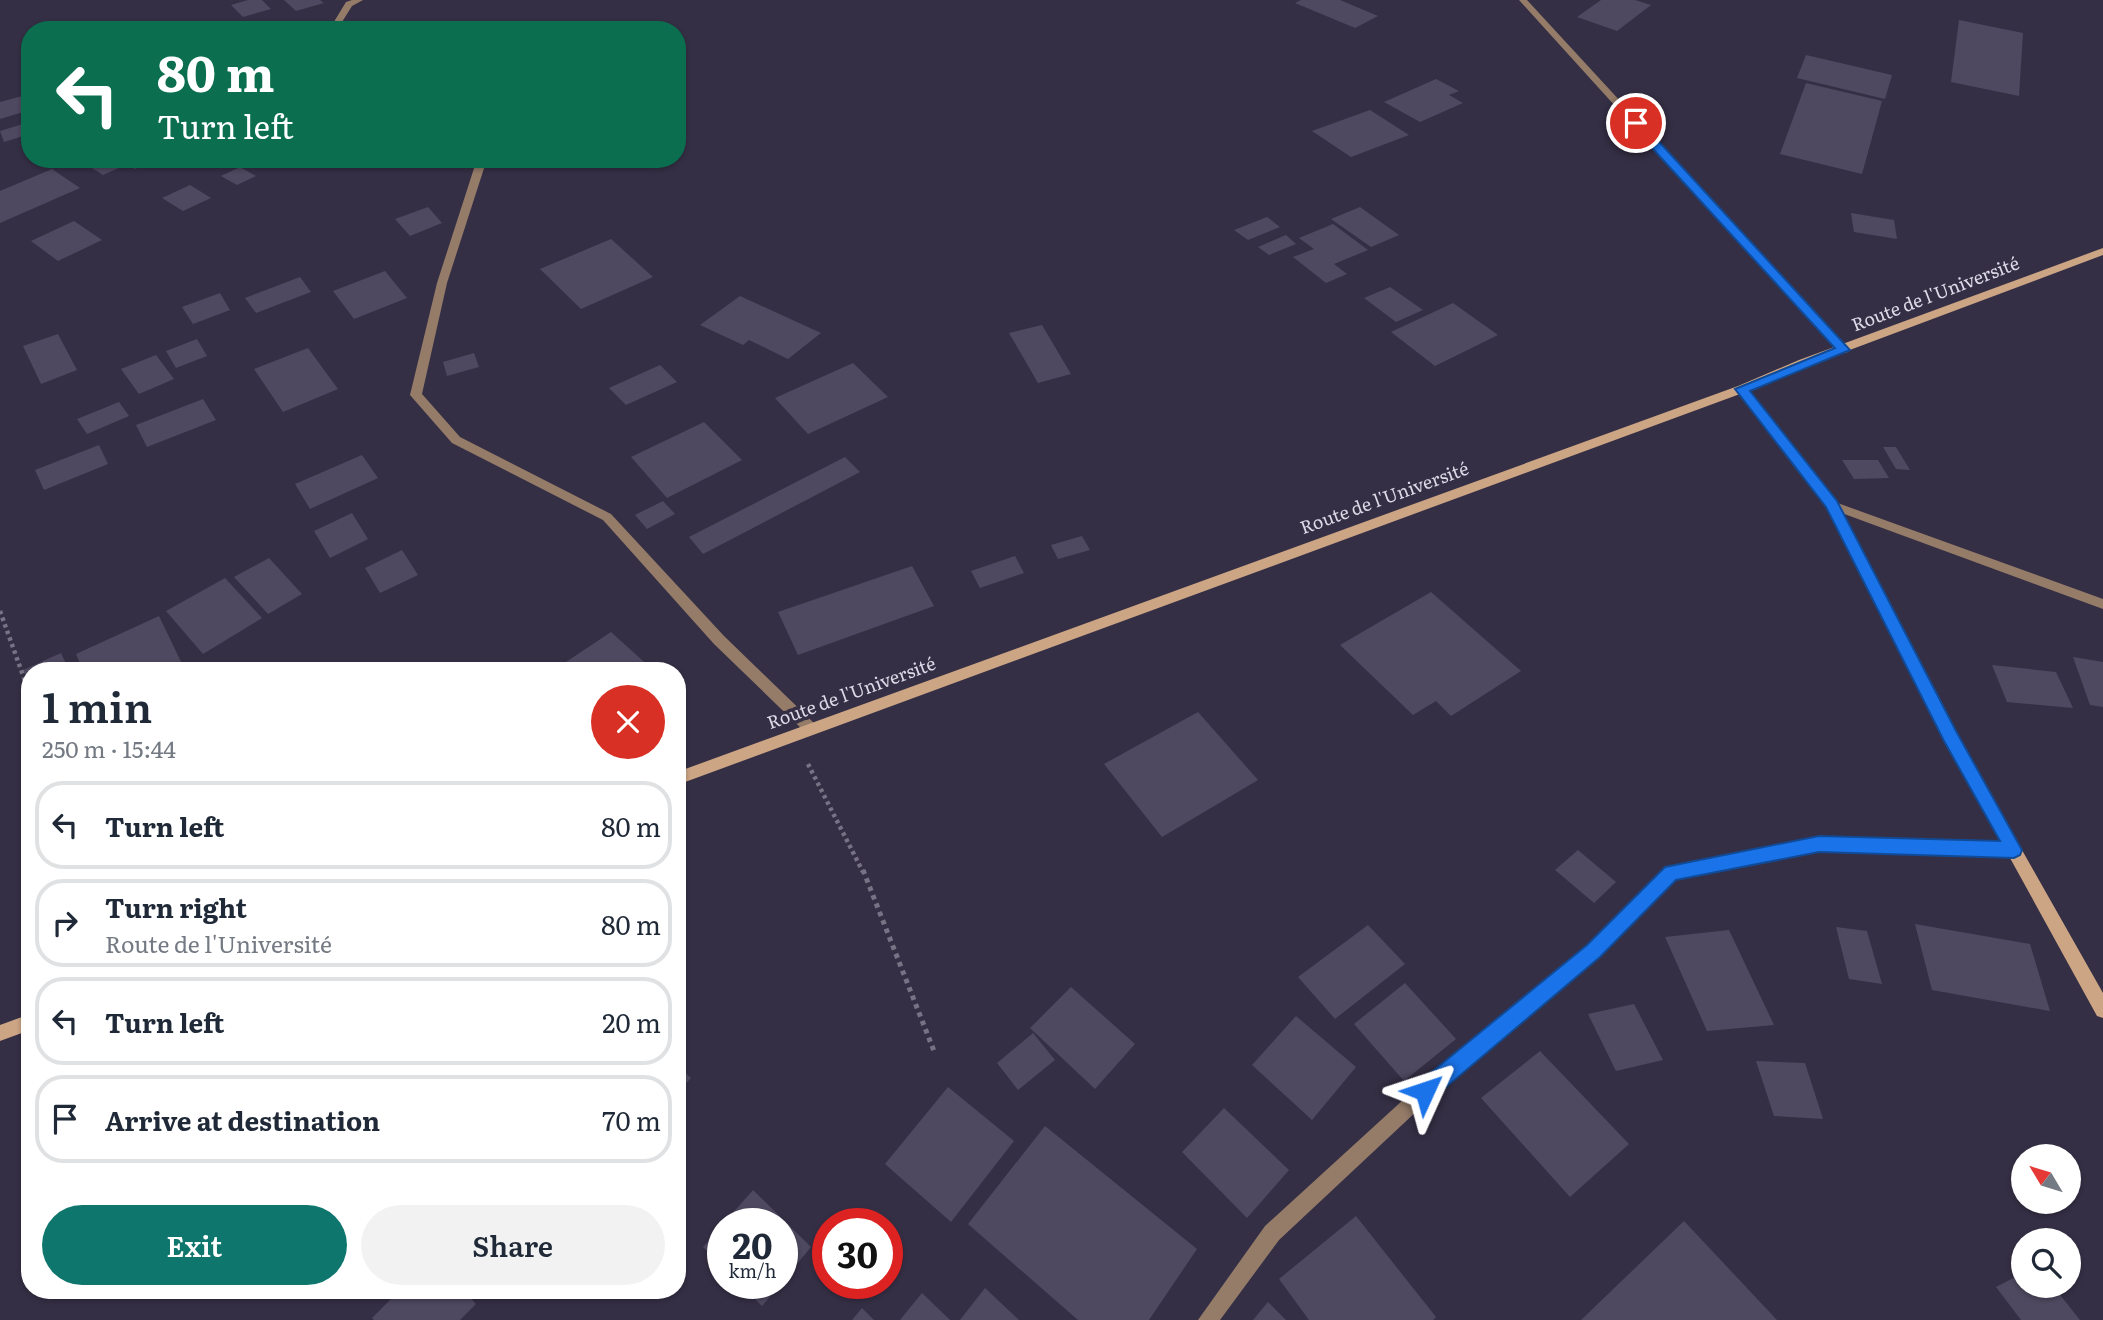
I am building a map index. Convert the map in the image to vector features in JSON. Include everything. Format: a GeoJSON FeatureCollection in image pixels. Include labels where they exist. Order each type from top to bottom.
{"type":"FeatureCollection","features":[{"type":"Feature","properties":{"kind":"street"},"geometry":{"type":"LineString","coordinates":[[339,21],[349,4],[359,0]]}},
{"type":"Feature","properties":{"kind":"street"},"geometry":{"type":"LineString","coordinates":[[1523,0],[1843,350]]}},
{"type":"Feature","properties":{"kind":"street"},"geometry":{"type":"LineString","coordinates":[[479,168],[442,282],[416,395],[456,440],[607,517],[719,640],[811,729]]}},
{"type":"Feature","properties":{"kind":"street","name":"Route de l'Université"},"geometry":{"type":"LineString","coordinates":[[686,776],[1742,389],[2103,251]]}},
{"type":"Feature","properties":{"kind":"street"},"geometry":{"type":"LineString","coordinates":[[1742,389],[1832,505],[1950,736],[2103,1010]]}},
{"type":"Feature","properties":{"kind":"street"},"geometry":{"type":"LineString","coordinates":[[1832,505],[2103,604]]}},
{"type":"Feature","properties":{"kind":"street"},"geometry":{"type":"LineString","coordinates":[[1208,1320],[1272,1233],[1444,1074],[1594,951],[1671,873],[1819,844],[2014,850]]}},
{"type":"Feature","properties":{"kind":"street"},"geometry":{"type":"LineString","coordinates":[[0,1033],[21,1025]]}},
{"type":"Feature","properties":{"kind":"path"},"geometry":{"type":"LineString","coordinates":[[0,611],[21,670]]}},
{"type":"Feature","properties":{"kind":"path"},"geometry":{"type":"LineString","coordinates":[[794,735],[872,889],[934,1051]]}},
{"type":"Feature","properties":{"kind":"building"},"geometry":{"type":"Polygon","coordinates":[[[248,0],[262,0],[271,9],[243,17],[231,5],[248,0]]]}},
{"type":"Feature","properties":{"kind":"building"},"geometry":{"type":"Polygon","coordinates":[[[284,0],[320,0],[324,3],[296,11],[284,0]]]}},
{"type":"Feature","properties":{"kind":"building"},"geometry":{"type":"Polygon","coordinates":[[[1301,0],[1340,0],[1378,16],[1355,28],[1295,3],[1301,0]]]}},
{"type":"Feature","properties":{"kind":"building"},"geometry":{"type":"Polygon","coordinates":[[[1601,0],[1635,0],[1651,5],[1617,31],[1577,17],[1601,0]]]}},
{"type":"Feature","properties":{"kind":"building"},"geometry":{"type":"Polygon","coordinates":[[[1959,20],[2023,33],[2019,96],[1951,82],[1959,20]]]}},
{"type":"Feature","properties":{"kind":"building"},"geometry":{"type":"Polygon","coordinates":[[[1806,55],[1892,75],[1885,99],[1797,78],[1806,55]]]}},
{"type":"Feature","properties":{"kind":"building"},"geometry":{"type":"Polygon","coordinates":[[[1436,79],[1459,91],[1449,95],[1463,103],[1420,122],[1384,102],[1436,79]]]}},
{"type":"Feature","properties":{"kind":"building"},"geometry":{"type":"Polygon","coordinates":[[[1806,83],[1882,101],[1862,174],[1780,154],[1806,83]]]}},
{"type":"Feature","properties":{"kind":"building"},"geometry":{"type":"Polygon","coordinates":[[[21,96],[21,113],[0,119],[0,102],[21,96]]]}},
{"type":"Feature","properties":{"kind":"building"},"geometry":{"type":"Polygon","coordinates":[[[1370,110],[1409,135],[1351,157],[1312,131],[1370,110]]]}},
{"type":"Feature","properties":{"kind":"building"},"geometry":{"type":"Polygon","coordinates":[[[21,125],[21,137],[4,142],[0,131],[21,125]]]}},
{"type":"Feature","properties":{"kind":"building"},"geometry":{"type":"Polygon","coordinates":[[[92,168],[119,168],[103,175],[92,168]]]}},
{"type":"Feature","properties":{"kind":"building"},"geometry":{"type":"Polygon","coordinates":[[[242,168],[256,176],[237,185],[221,176],[242,168]]]}},
{"type":"Feature","properties":{"kind":"building"},"geometry":{"type":"Polygon","coordinates":[[[52,169],[80,188],[0,223],[0,191],[52,169]]]}},
{"type":"Feature","properties":{"kind":"building"},"geometry":{"type":"Polygon","coordinates":[[[190,185],[211,198],[183,211],[162,198],[190,185]]]}},
{"type":"Feature","properties":{"kind":"building"},"geometry":{"type":"Polygon","coordinates":[[[428,207],[442,223],[410,236],[395,219],[428,207]]]}},
{"type":"Feature","properties":{"kind":"building"},"geometry":{"type":"Polygon","coordinates":[[[1360,207],[1399,235],[1371,247],[1331,219],[1360,207]]]}},
{"type":"Feature","properties":{"kind":"building"},"geometry":{"type":"Polygon","coordinates":[[[1851,213],[1894,220],[1897,239],[1854,232],[1851,213]]]}},
{"type":"Feature","properties":{"kind":"building"},"geometry":{"type":"Polygon","coordinates":[[[1267,217],[1280,227],[1248,240],[1234,230],[1267,217]]]}},
{"type":"Feature","properties":{"kind":"building"},"geometry":{"type":"Polygon","coordinates":[[[74,221],[102,240],[58,261],[31,241],[74,221]]]}},
{"type":"Feature","properties":{"kind":"building"},"geometry":{"type":"Polygon","coordinates":[[[1333,224],[1368,250],[1334,264],[1347,274],[1326,283],[1293,257],[1314,249],[1299,238],[1333,224]]]}},
{"type":"Feature","properties":{"kind":"building"},"geometry":{"type":"Polygon","coordinates":[[[1286,235],[1296,244],[1269,255],[1258,247],[1286,235]]]}},
{"type":"Feature","properties":{"kind":"building"},"geometry":{"type":"Polygon","coordinates":[[[611,239],[653,277],[581,309],[540,269],[611,239]]]}},
{"type":"Feature","properties":{"kind":"building"},"geometry":{"type":"Polygon","coordinates":[[[385,271],[407,298],[354,319],[333,291],[385,271]]]}},
{"type":"Feature","properties":{"kind":"building"},"geometry":{"type":"Polygon","coordinates":[[[300,277],[311,292],[256,313],[245,298],[300,277]]]}},
{"type":"Feature","properties":{"kind":"building"},"geometry":{"type":"Polygon","coordinates":[[[1390,287],[1423,310],[1396,322],[1364,298],[1390,287]]]}},
{"type":"Feature","properties":{"kind":"building"},"geometry":{"type":"Polygon","coordinates":[[[220,293],[230,310],[193,324],[182,307],[220,293]]]}},
{"type":"Feature","properties":{"kind":"building"},"geometry":{"type":"Polygon","coordinates":[[[740,296],[821,333],[788,359],[749,340],[743,345],[700,325],[740,296]]]}},
{"type":"Feature","properties":{"kind":"building"},"geometry":{"type":"Polygon","coordinates":[[[1453,303],[1498,335],[1435,366],[1391,332],[1453,303]]]}},
{"type":"Feature","properties":{"kind":"building"},"geometry":{"type":"Polygon","coordinates":[[[1042,325],[1071,374],[1038,383],[1009,333],[1042,325]]]}},
{"type":"Feature","properties":{"kind":"building"},"geometry":{"type":"Polygon","coordinates":[[[58,334],[77,370],[41,384],[23,346],[58,334]]]}},
{"type":"Feature","properties":{"kind":"building"},"geometry":{"type":"Polygon","coordinates":[[[197,339],[207,356],[176,368],[166,351],[197,339]]]}},
{"type":"Feature","properties":{"kind":"building"},"geometry":{"type":"Polygon","coordinates":[[[308,348],[338,389],[283,412],[254,369],[308,348]]]}},
{"type":"Feature","properties":{"kind":"building"},"geometry":{"type":"Polygon","coordinates":[[[474,353],[479,367],[447,376],[443,362],[474,353]]]}},
{"type":"Feature","properties":{"kind":"building"},"geometry":{"type":"Polygon","coordinates":[[[156,355],[174,379],[139,394],[121,369],[156,355]]]}},
{"type":"Feature","properties":{"kind":"building"},"geometry":{"type":"Polygon","coordinates":[[[853,363],[888,397],[808,434],[775,398],[853,363]]]}},
{"type":"Feature","properties":{"kind":"building"},"geometry":{"type":"Polygon","coordinates":[[[660,365],[677,382],[626,405],[609,388],[660,365]]]}},
{"type":"Feature","properties":{"kind":"building"},"geometry":{"type":"Polygon","coordinates":[[[203,399],[216,420],[147,447],[136,425],[203,399]]]}},
{"type":"Feature","properties":{"kind":"building"},"geometry":{"type":"Polygon","coordinates":[[[119,402],[129,416],[87,434],[77,419],[119,402]]]}},
{"type":"Feature","properties":{"kind":"building"},"geometry":{"type":"Polygon","coordinates":[[[704,422],[742,460],[667,498],[631,457],[704,422]]]}},
{"type":"Feature","properties":{"kind":"building"},"geometry":{"type":"Polygon","coordinates":[[[99,445],[108,464],[44,490],[35,470],[99,445]]]}},
{"type":"Feature","properties":{"kind":"building"},"geometry":{"type":"Polygon","coordinates":[[[1883,447],[1896,447],[1910,470],[1896,469],[1883,447]]]}},
{"type":"Feature","properties":{"kind":"building"},"geometry":{"type":"Polygon","coordinates":[[[362,455],[378,478],[310,509],[295,484],[362,455]]]}},
{"type":"Feature","properties":{"kind":"building"},"geometry":{"type":"Polygon","coordinates":[[[845,457],[860,472],[703,554],[689,537],[845,457]]]}},
{"type":"Feature","properties":{"kind":"building"},"geometry":{"type":"Polygon","coordinates":[[[1842,460],[1878,460],[1889,478],[1854,479],[1842,460]]]}},
{"type":"Feature","properties":{"kind":"building"},"geometry":{"type":"Polygon","coordinates":[[[663,501],[675,514],[647,529],[635,515],[663,501]]]}},
{"type":"Feature","properties":{"kind":"building"},"geometry":{"type":"Polygon","coordinates":[[[352,513],[368,539],[330,558],[314,531],[352,513]]]}},
{"type":"Feature","properties":{"kind":"building"},"geometry":{"type":"Polygon","coordinates":[[[1082,536],[1090,550],[1058,559],[1051,545],[1082,536]]]}},
{"type":"Feature","properties":{"kind":"building"},"geometry":{"type":"Polygon","coordinates":[[[402,550],[418,575],[380,593],[365,568],[402,550]]]}},
{"type":"Feature","properties":{"kind":"building"},"geometry":{"type":"Polygon","coordinates":[[[1015,556],[1024,573],[980,588],[971,571],[1015,556]]]}},
{"type":"Feature","properties":{"kind":"building"},"geometry":{"type":"Polygon","coordinates":[[[269,558],[302,594],[268,614],[234,577],[269,558]]]}},
{"type":"Feature","properties":{"kind":"building"},"geometry":{"type":"Polygon","coordinates":[[[912,566],[934,606],[798,655],[778,612],[912,566]]]}},
{"type":"Feature","properties":{"kind":"building"},"geometry":{"type":"Polygon","coordinates":[[[225,578],[262,618],[203,654],[166,611],[225,578]]]}},
{"type":"Feature","properties":{"kind":"building"},"geometry":{"type":"Polygon","coordinates":[[[1431,592],[1521,671],[1451,716],[1436,701],[1413,715],[1340,645],[1431,592]]]}},
{"type":"Feature","properties":{"kind":"building"},"geometry":{"type":"Polygon","coordinates":[[[159,616],[181,662],[80,662],[76,654],[159,616]]]}},
{"type":"Feature","properties":{"kind":"building"},"geometry":{"type":"Polygon","coordinates":[[[611,632],[644,662],[566,662],[611,632]]]}},
{"type":"Feature","properties":{"kind":"building"},"geometry":{"type":"Polygon","coordinates":[[[61,653],[65,662],[41,662],[61,653]]]}},
{"type":"Feature","properties":{"kind":"building"},"geometry":{"type":"Polygon","coordinates":[[[2073,657],[2103,662],[2103,707],[2090,705],[2073,657]]]}},
{"type":"Feature","properties":{"kind":"building"},"geometry":{"type":"Polygon","coordinates":[[[1992,665],[2056,672],[2073,708],[2007,702],[1992,665]]]}},
{"type":"Feature","properties":{"kind":"building"},"geometry":{"type":"Polygon","coordinates":[[[1198,712],[1258,780],[1162,837],[1104,764],[1198,712]]]}},
{"type":"Feature","properties":{"kind":"building"},"geometry":{"type":"Polygon","coordinates":[[[1578,850],[1616,882],[1594,903],[1555,870],[1578,850]]]}},
{"type":"Feature","properties":{"kind":"building"},"geometry":{"type":"Polygon","coordinates":[[[1915,924],[2030,944],[2050,1011],[1932,990],[1915,924]]]}},
{"type":"Feature","properties":{"kind":"building"},"geometry":{"type":"Polygon","coordinates":[[[1368,925],[1405,964],[1335,1019],[1298,977],[1368,925]]]}},
{"type":"Feature","properties":{"kind":"building"},"geometry":{"type":"Polygon","coordinates":[[[1836,927],[1867,931],[1882,984],[1849,979],[1836,927]]]}},
{"type":"Feature","properties":{"kind":"building"},"geometry":{"type":"Polygon","coordinates":[[[1729,930],[1774,1025],[1707,1031],[1665,937],[1729,930]]]}},
{"type":"Feature","properties":{"kind":"building"},"geometry":{"type":"Polygon","coordinates":[[[1405,983],[1456,1039],[1404,1081],[1354,1024],[1405,983]]]}},
{"type":"Feature","properties":{"kind":"building"},"geometry":{"type":"Polygon","coordinates":[[[1071,987],[1135,1044],[1095,1089],[1030,1028],[1071,987]]]}},
{"type":"Feature","properties":{"kind":"building"},"geometry":{"type":"Polygon","coordinates":[[[1634,1004],[1663,1060],[1616,1071],[1588,1014],[1634,1004]]]}},
{"type":"Feature","properties":{"kind":"building"},"geometry":{"type":"Polygon","coordinates":[[[1296,1016],[1356,1067],[1312,1120],[1252,1065],[1296,1016]]]}},
{"type":"Feature","properties":{"kind":"building"},"geometry":{"type":"Polygon","coordinates":[[[1033,1033],[1055,1060],[1018,1090],[997,1063],[1033,1033]]]}},
{"type":"Feature","properties":{"kind":"building"},"geometry":{"type":"Polygon","coordinates":[[[1540,1051],[1629,1144],[1570,1197],[1481,1098],[1540,1051]]]}},
{"type":"Feature","properties":{"kind":"building"},"geometry":{"type":"Polygon","coordinates":[[[1756,1061],[1805,1063],[1823,1119],[1774,1116],[1756,1061]]]}},
{"type":"Feature","properties":{"kind":"building"},"geometry":{"type":"Polygon","coordinates":[[[948,1087],[1014,1141],[951,1222],[885,1164],[948,1087]]]}},
{"type":"Feature","properties":{"kind":"building"},"geometry":{"type":"Polygon","coordinates":[[[1224,1108],[1289,1170],[1247,1218],[1182,1152],[1224,1108]]]}},
{"type":"Feature","properties":{"kind":"building"},"geometry":{"type":"Polygon","coordinates":[[[1045,1126],[1197,1249],[1149,1320],[1078,1320],[968,1224],[1045,1126]]]}},
{"type":"Feature","properties":{"kind":"building"},"geometry":{"type":"Polygon","coordinates":[[[753,1190],[771,1208],[737,1208],[753,1190]]]}},
{"type":"Feature","properties":{"kind":"building"},"geometry":{"type":"Polygon","coordinates":[[[1356,1216],[1436,1317],[1433,1320],[1309,1320],[1279,1279],[1356,1216]]]}},
{"type":"Feature","properties":{"kind":"building"},"geometry":{"type":"Polygon","coordinates":[[[1684,1221],[1777,1320],[1581,1320],[1684,1221]]]}},
{"type":"Feature","properties":{"kind":"building"},"geometry":{"type":"Polygon","coordinates":[[[798,1234],[811,1247],[798,1263],[798,1234]]]}},
{"type":"Feature","properties":{"kind":"building"},"geometry":{"type":"Polygon","coordinates":[[[2011,1279],[2011,1298],[2063,1298],[2080,1320],[2021,1320],[1996,1287],[2011,1279]]]}},
{"type":"Feature","properties":{"kind":"building"},"geometry":{"type":"Polygon","coordinates":[[[985,1288],[1019,1320],[960,1320],[985,1288]]]}},
{"type":"Feature","properties":{"kind":"building"},"geometry":{"type":"Polygon","coordinates":[[[922,1293],[950,1320],[900,1320],[922,1293]]]}},
{"type":"Feature","properties":{"kind":"building"},"geometry":{"type":"Polygon","coordinates":[[[391,1299],[471,1299],[476,1304],[460,1320],[372,1318],[391,1299]]]}},
{"type":"Feature","properties":{"kind":"building"},"geometry":{"type":"Polygon","coordinates":[[[755,1299],[768,1299],[762,1306],[755,1299]]]}},
{"type":"Feature","properties":{"kind":"building"},"geometry":{"type":"Polygon","coordinates":[[[1268,1302],[1286,1320],[1253,1320],[1268,1302]]]}},
{"type":"Feature","properties":{"kind":"building"},"geometry":{"type":"Polygon","coordinates":[[[862,1308],[874,1320],[852,1320],[862,1308]]]}},
{"type":"Feature","properties":{"kind":"route"},"geometry":{"type":"LineString","coordinates":[[1425,1091],[1594,951],[1671,873],[1819,844],[2014,850],[1950,736],[1832,505],[1742,389],[1803,363],[1843,350],[1636,123]]}}]}
